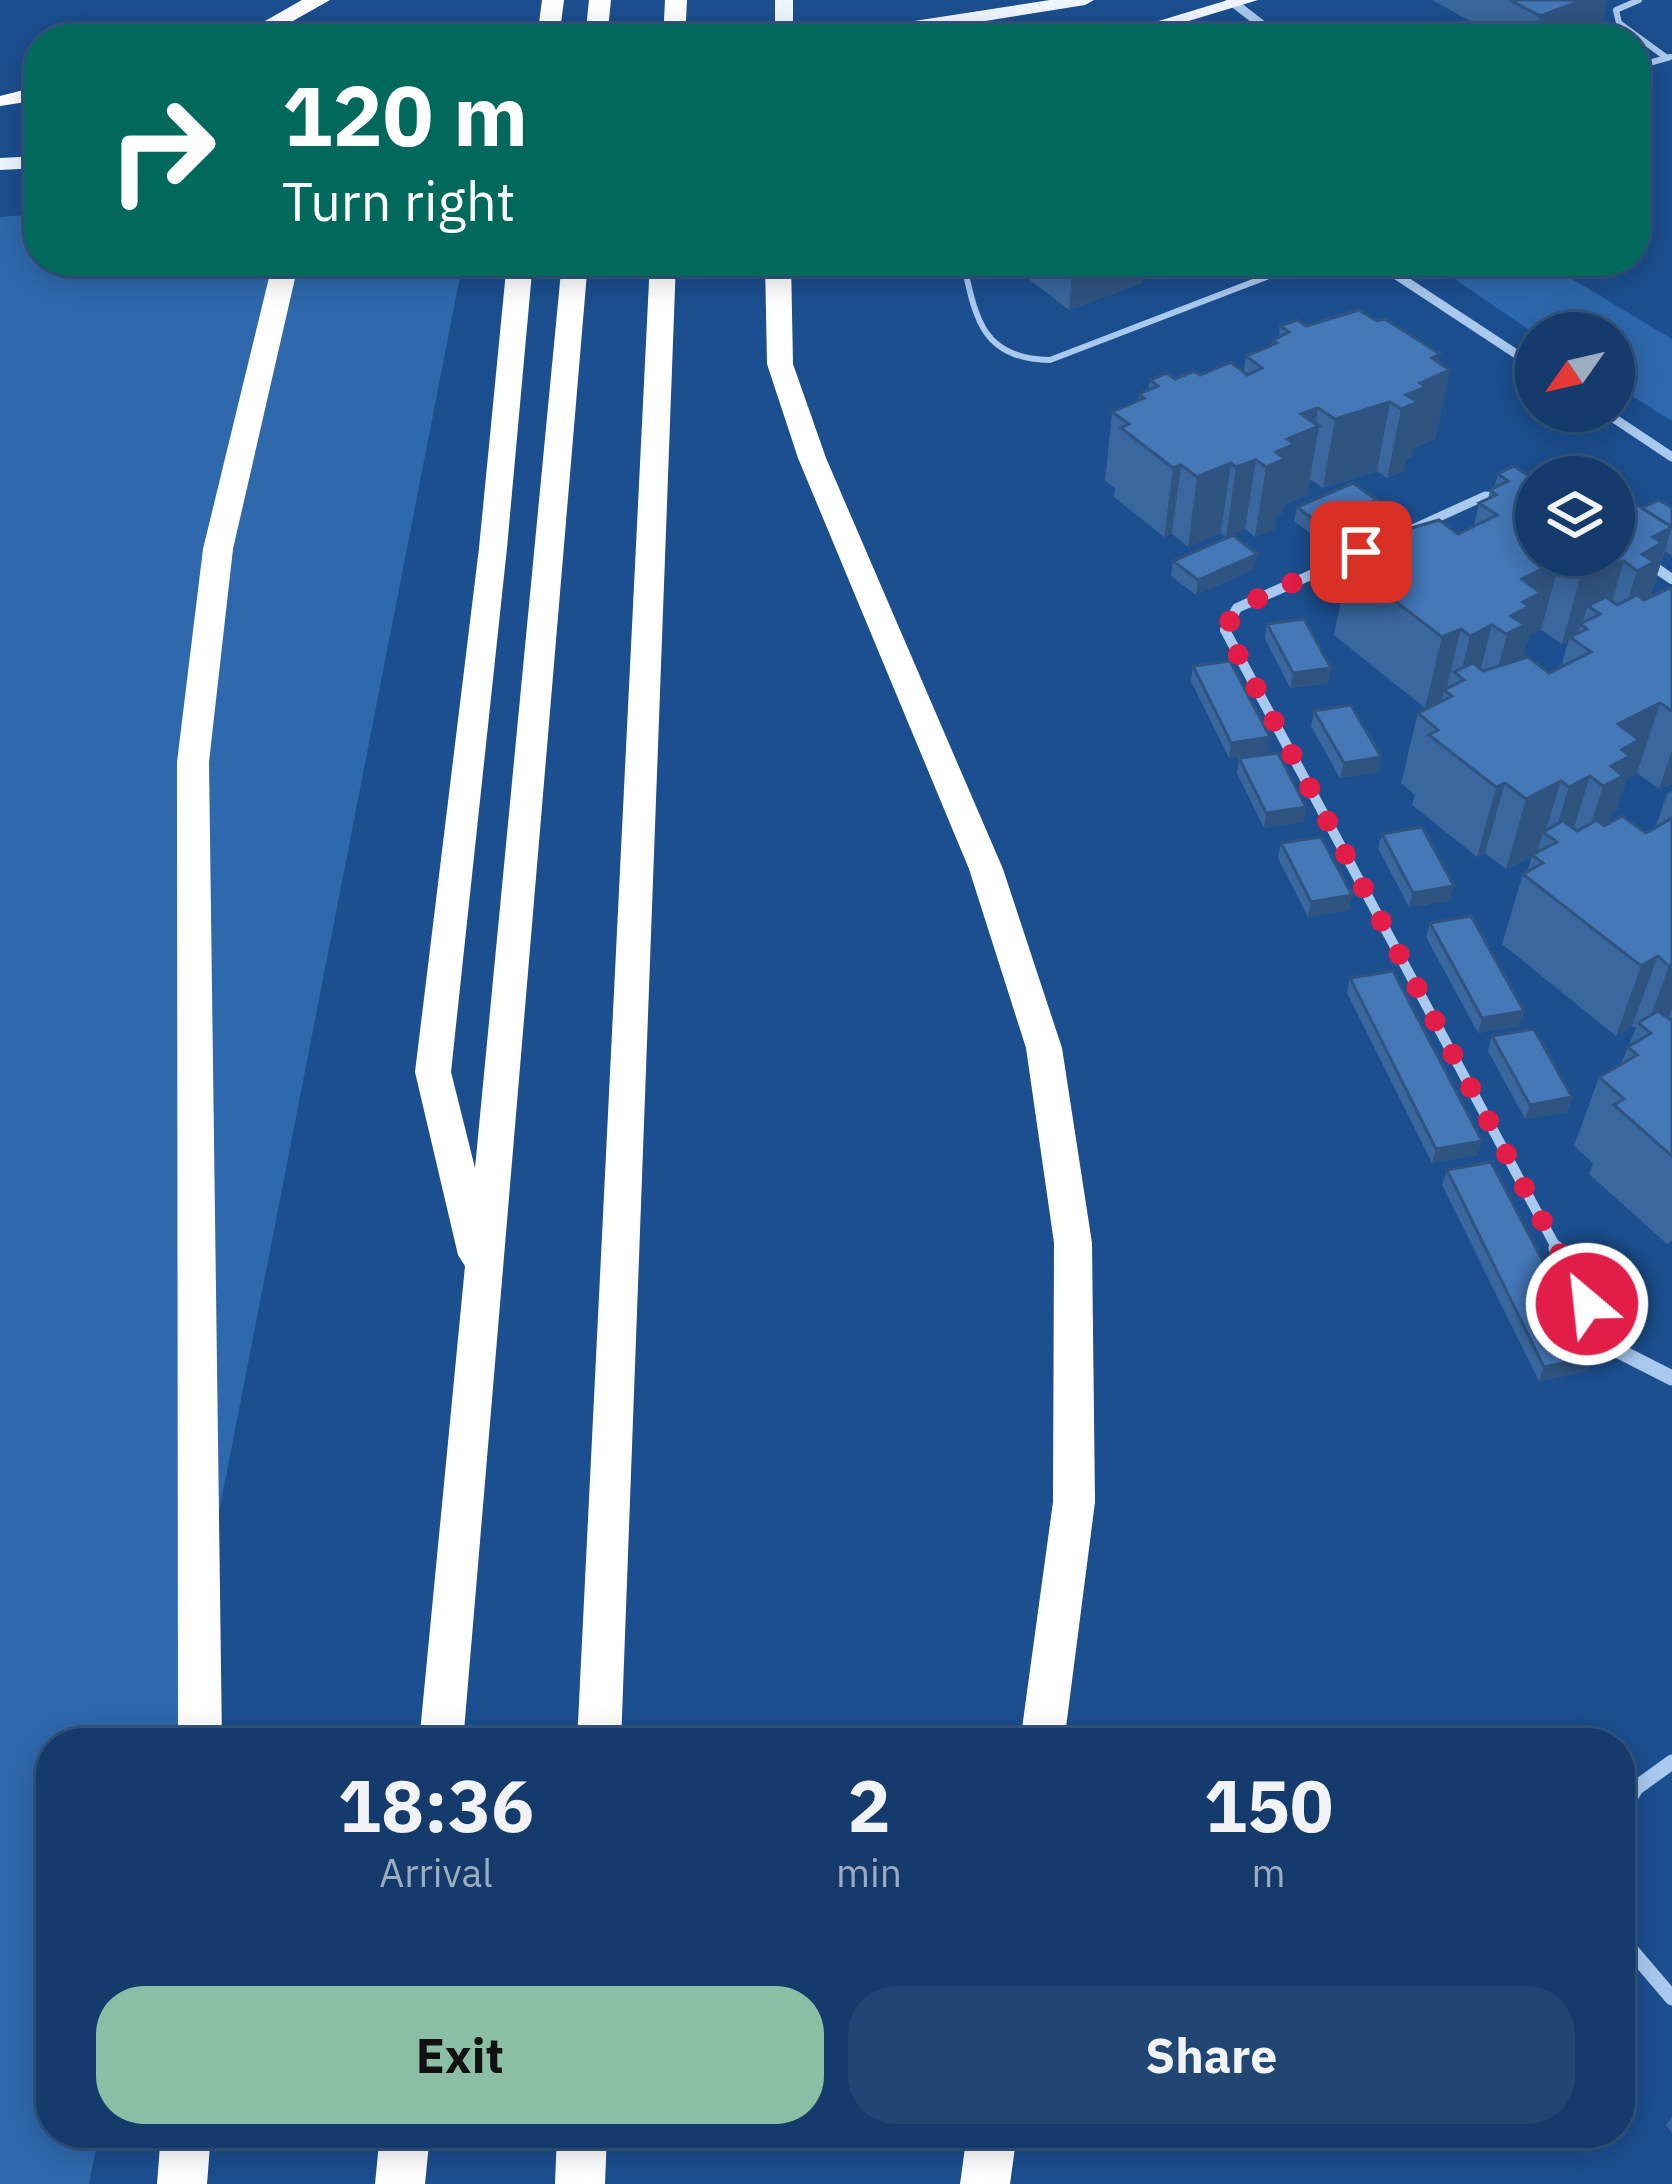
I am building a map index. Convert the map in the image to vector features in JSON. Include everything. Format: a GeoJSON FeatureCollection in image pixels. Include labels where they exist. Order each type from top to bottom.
{"type":"FeatureCollection","features":[{"type":"Feature","properties":{"kind":"highway"},"geometry":{"type":"LineString","coordinates":[[273,24],[319,0]]}},
{"type":"Feature","properties":{"kind":"highway"},"geometry":{"type":"LineString","coordinates":[[200,1728],[193,762],[218,548],[282,276]]}},
{"type":"Feature","properties":{"kind":"highway"},"geometry":{"type":"LineString","coordinates":[[484,1283],[433,1072],[493,548],[519,276]]}},
{"type":"Feature","properties":{"kind":"highway"},"geometry":{"type":"LineString","coordinates":[[442,1728],[574,276]]}},
{"type":"Feature","properties":{"kind":"highway"},"geometry":{"type":"LineString","coordinates":[[600,1728],[662,276]]}},
{"type":"Feature","properties":{"kind":"highway"},"geometry":{"type":"LineString","coordinates":[[778,276],[780,364],[812,458],[986,869],[1044,1048],[1073,1243],[1074,1502],[1044,1728]]}},
{"type":"Feature","properties":{"kind":"highway"},"geometry":{"type":"LineString","coordinates":[[182,2184],[185,2148]]}},
{"type":"Feature","properties":{"kind":"highway"},"geometry":{"type":"LineString","coordinates":[[400,2184],[403,2148]]}},
{"type":"Feature","properties":{"kind":"highway"},"geometry":{"type":"LineString","coordinates":[[580,2184],[581,2148]]}},
{"type":"Feature","properties":{"kind":"highway"},"geometry":{"type":"LineString","coordinates":[[985,2184],[990,2148]]}},
{"type":"Feature","properties":{"kind":"main road"},"geometry":{"type":"LineString","coordinates":[[932,24],[1085,0]]}},
{"type":"Feature","properties":{"kind":"main road"},"geometry":{"type":"LineString","coordinates":[[1159,24],[1238,1]]}},
{"type":"Feature","properties":{"kind":"street"},"geometry":{"type":"LineString","coordinates":[[1238,1],[1263,24]]}},
{"type":"Feature","properties":{"kind":"street"},"geometry":{"type":"LineString","coordinates":[[1398,276],[1515,353]]}},
{"type":"Feature","properties":{"kind":"street"},"geometry":{"type":"LineString","coordinates":[[1634,432],[1672,457]]}},
{"type":"Feature","properties":{"kind":"street"},"geometry":{"type":"LineString","coordinates":[[1515,498],[1485,496],[1237,608],[1225,630],[1609,1346],[1672,1378]]}},
{"type":"Feature","properties":{"kind":"street"},"geometry":{"type":"LineString","coordinates":[[1635,554],[1672,579]]}},
{"type":"Feature","properties":{"kind":"street"},"geometry":{"type":"LineString","coordinates":[[1635,1790],[1672,1762]]}},
{"type":"Feature","properties":{"kind":"street"},"geometry":{"type":"LineString","coordinates":[[1635,1955],[1672,1998]]}},
{"type":"Feature","properties":{"kind":"lane"},"geometry":{"type":"LineString","coordinates":[[1626,2],[1639,0]]}},
{"type":"Feature","properties":{"kind":"lane"},"geometry":{"type":"LineString","coordinates":[[966,276],[977,322],[999,351],[1030,362],[1050,361],[1270,276]]}},
{"type":"Feature","properties":{"kind":"shaded area"},"geometry":{"type":"Polygon","coordinates":[[[24,215],[24,276],[460,276],[177,1728],[36,1728],[36,2148],[96,2148],[89,2184],[0,2184],[0,217],[24,215]]]}},
{"type":"Feature","properties":{"kind":"shaded area"},"geometry":{"type":"Polygon","coordinates":[[[1450,276],[1567,276],[1627,312],[1515,312],[1515,321],[1450,276]]]}},
{"type":"Feature","properties":{"kind":"shaded area"},"geometry":{"type":"Polygon","coordinates":[[[1635,317],[1672,339],[1672,421],[1635,398],[1635,317]]]}},
{"type":"Feature","properties":{"kind":"building"},"geometry":{"type":"Polygon","coordinates":[[[1510,0],[1583,0],[1540,16],[1510,0]]]}},
{"type":"Feature","properties":{"kind":"building"},"geometry":{"type":"Polygon","coordinates":[[[1359,310],[1377,321],[1385,319],[1440,354],[1432,358],[1450,370],[1420,383],[1426,387],[1406,395],[1418,402],[1401,409],[1390,402],[1335,419],[1318,408],[1301,414],[1319,426],[1287,439],[1294,444],[1276,452],[1285,459],[1266,467],[1256,460],[1236,467],[1231,463],[1197,477],[1181,465],[1173,468],[1121,428],[1129,424],[1112,412],[1144,398],[1139,394],[1158,386],[1150,380],[1167,373],[1175,379],[1194,371],[1200,375],[1231,362],[1247,375],[1262,368],[1246,356],[1277,343],[1273,340],[1289,332],[1280,326],[1297,320],[1306,326],[1359,310]]]}},
{"type":"Feature","properties":{"kind":"building"},"geometry":{"type":"Polygon","coordinates":[[[1514,466],[1515,576],[1528,576],[1522,579],[1541,593],[1523,602],[1530,606],[1511,616],[1525,625],[1506,634],[1492,625],[1470,636],[1461,629],[1442,637],[1348,565],[1365,557],[1356,551],[1379,540],[1368,532],[1385,524],[1397,532],[1439,520],[1458,534],[1497,515],[1479,503],[1496,495],[1490,490],[1508,481],[1498,474],[1514,466]]]}},
{"type":"Feature","properties":{"kind":"building"},"geometry":{"type":"Polygon","coordinates":[[[1353,483],[1377,500],[1320,524],[1297,507],[1353,483]]]}},
{"type":"Feature","properties":{"kind":"building"},"geometry":{"type":"Polygon","coordinates":[[[1659,500],[1672,508],[1672,527],[1642,508],[1659,500]]]}},
{"type":"Feature","properties":{"kind":"building"},"geometry":{"type":"Polygon","coordinates":[[[1635,503],[1672,527],[1653,537],[1662,543],[1642,554],[1654,562],[1637,571],[1635,503]]]}},
{"type":"Feature","properties":{"kind":"building"},"geometry":{"type":"Polygon","coordinates":[[[1233,535],[1257,554],[1198,580],[1173,561],[1233,535]]]}},
{"type":"Feature","properties":{"kind":"building"},"geometry":{"type":"Polygon","coordinates":[[[1672,587],[1672,711],[1660,703],[1618,724],[1639,740],[1622,750],[1630,756],[1611,766],[1623,776],[1603,786],[1590,776],[1569,787],[1561,781],[1526,799],[1505,783],[1496,787],[1429,735],[1438,730],[1418,713],[1452,696],[1444,690],[1464,680],[1454,672],[1473,663],[1483,671],[1528,657],[1549,673],[1591,652],[1570,637],[1587,629],[1580,624],[1600,614],[1588,606],[1606,597],[1617,605],[1637,595],[1644,600],[1672,587]]]}},
{"type":"Feature","properties":{"kind":"building"},"geometry":{"type":"Polygon","coordinates":[[[1304,619],[1331,668],[1293,673],[1267,624],[1304,619]]]}},
{"type":"Feature","properties":{"kind":"building"},"geometry":{"type":"Polygon","coordinates":[[[1230,661],[1270,737],[1231,743],[1193,666],[1230,661]]]}},
{"type":"Feature","properties":{"kind":"building"},"geometry":{"type":"Polygon","coordinates":[[[1351,705],[1381,757],[1344,763],[1314,711],[1351,705]]]}},
{"type":"Feature","properties":{"kind":"building"},"geometry":{"type":"Polygon","coordinates":[[[1278,753],[1306,807],[1266,813],[1239,758],[1278,753]]]}},
{"type":"Feature","properties":{"kind":"building"},"geometry":{"type":"Polygon","coordinates":[[[1622,816],[1646,833],[1672,818],[1669,966],[1658,956],[1641,966],[1523,874],[1543,863],[1532,855],[1557,842],[1543,832],[1563,821],[1577,831],[1597,820],[1604,826],[1622,816]]]}},
{"type":"Feature","properties":{"kind":"building"},"geometry":{"type":"Polygon","coordinates":[[[1422,827],[1454,886],[1413,893],[1382,834],[1422,827]]]}},
{"type":"Feature","properties":{"kind":"building"},"geometry":{"type":"Polygon","coordinates":[[[1321,837],[1352,895],[1311,902],[1281,843],[1321,837]]]}},
{"type":"Feature","properties":{"kind":"building"},"geometry":{"type":"Polygon","coordinates":[[[1471,916],[1524,1011],[1482,1018],[1430,923],[1471,916]]]}},
{"type":"Feature","properties":{"kind":"building"},"geometry":{"type":"Polygon","coordinates":[[[1393,971],[1482,1141],[1436,1149],[1350,978],[1393,971]]]}},
{"type":"Feature","properties":{"kind":"building"},"geometry":{"type":"Polygon","coordinates":[[[1658,1011],[1672,1021],[1672,1156],[1614,1105],[1624,1099],[1599,1077],[1637,1055],[1628,1047],[1651,1033],[1638,1023],[1658,1011]]]}},
{"type":"Feature","properties":{"kind":"building"},"geometry":{"type":"Polygon","coordinates":[[[1534,1029],[1572,1097],[1530,1105],[1492,1036],[1534,1029]]]}},
{"type":"Feature","properties":{"kind":"building"},"geometry":{"type":"Polygon","coordinates":[[[1491,1162],[1593,1357],[1544,1367],[1447,1170],[1491,1162]]]}},
{"type":"Feature","properties":{"kind":"route"},"geometry":{"type":"LineString","coordinates":[[1361,552],[1237,608],[1225,630],[1587,1304]]}}]}
